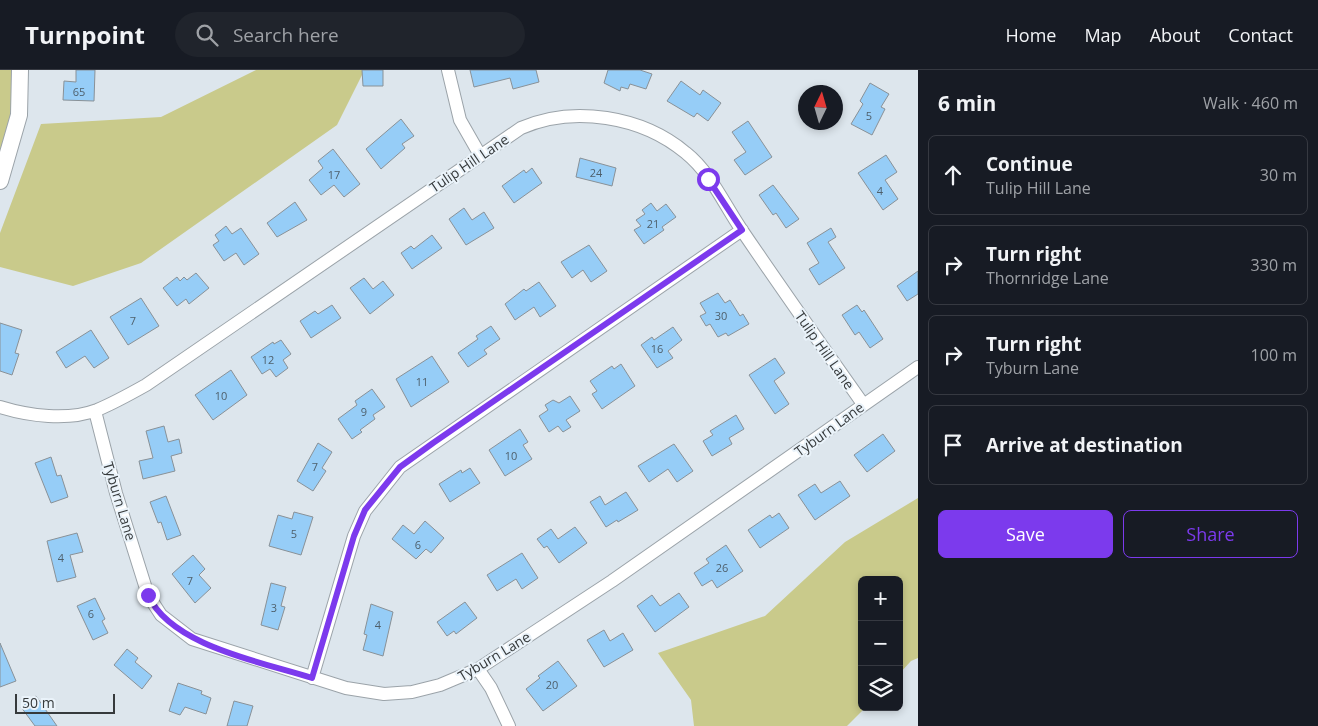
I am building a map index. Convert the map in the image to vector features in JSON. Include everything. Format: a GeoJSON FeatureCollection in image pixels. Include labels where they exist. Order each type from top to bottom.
{"type":"FeatureCollection","features":[{"type":"Feature","properties":{"kind":"street"},"geometry":{"type":"LineString","coordinates":[[0,182],[19,115],[20,70]]}},
{"type":"Feature","properties":{"kind":"street"},"geometry":{"type":"LineString","coordinates":[[448,70],[460,120],[480,155]]}},
{"type":"Feature","properties":{"kind":"street","name":"Tulip Hill Lane"},"geometry":{"type":"LineString","coordinates":[[0,407],[16,412],[42,415],[95,411],[146,385],[521,128],[535,121],[552,118],[592,116],[634,125],[658,134],[688,154],[703,170],[742,230],[863,404]]}},
{"type":"Feature","properties":{"kind":"street"},"geometry":{"type":"LineString","coordinates":[[312,678],[354,536],[365,510],[400,467],[742,230]]}},
{"type":"Feature","properties":{"kind":"street","name":"Tyburn Lane"},"geometry":{"type":"LineString","coordinates":[[95,411],[116,493],[148,595],[161,615],[192,638],[312,678],[357,691],[384,694],[412,692],[440,685],[478,669],[620,576],[918,367]]}},
{"type":"Feature","properties":{"kind":"street"},"geometry":{"type":"LineString","coordinates":[[478,669],[491,688],[509,726]]}},
{"type":"Feature","properties":{"kind":"green space"},"geometry":{"type":"Polygon","coordinates":[[[0,70],[20,70],[0,181],[0,70]]]}},
{"type":"Feature","properties":{"kind":"green space"},"geometry":{"type":"Polygon","coordinates":[[[256,70],[363,70],[363,73],[337,125],[141,263],[73,286],[0,267],[0,233],[41,124],[161,117],[256,70]]]}},
{"type":"Feature","properties":{"kind":"green space"},"geometry":{"type":"Polygon","coordinates":[[[918,498],[918,658],[911,661],[903,670],[903,576],[858,576],[858,711],[862,711],[847,726],[694,726],[691,700],[658,653],[765,616],[845,542],[918,498]]]}},
{"type":"Feature","properties":{"kind":"building"},"geometry":{"type":"Polygon","coordinates":[[[76,70],[95,70],[94,101],[63,100],[64,81],[76,82],[76,70]]]}},
{"type":"Feature","properties":{"kind":"building"},"geometry":{"type":"Polygon","coordinates":[[[362,70],[383,70],[383,86],[363,86],[362,70]]]}},
{"type":"Feature","properties":{"kind":"building"},"geometry":{"type":"Polygon","coordinates":[[[470,70],[536,70],[539,82],[513,89],[510,78],[474,87],[470,70]]]}},
{"type":"Feature","properties":{"kind":"building"},"geometry":{"type":"Polygon","coordinates":[[[608,70],[640,70],[652,74],[646,89],[630,84],[628,89],[621,87],[620,91],[604,83],[608,70]]]}},
{"type":"Feature","properties":{"kind":"building"},"geometry":{"type":"Polygon","coordinates":[[[681,81],[700,95],[703,90],[721,103],[708,121],[697,113],[694,117],[667,101],[681,81]]]}},
{"type":"Feature","properties":{"kind":"building"},"geometry":{"type":"Polygon","coordinates":[[[870,83],[889,94],[881,107],[885,109],[872,135],[851,124],[863,104],[860,101],[870,83]]]}},
{"type":"Feature","properties":{"kind":"building"},"geometry":{"type":"Polygon","coordinates":[[[401,119],[414,136],[402,144],[405,148],[381,169],[366,149],[401,119]]]}},
{"type":"Feature","properties":{"kind":"building"},"geometry":{"type":"Polygon","coordinates":[[[748,121],[772,157],[745,175],[734,160],[746,152],[732,132],[748,121]]]}},
{"type":"Feature","properties":{"kind":"building"},"geometry":{"type":"Polygon","coordinates":[[[333,149],[360,184],[344,197],[334,185],[321,195],[309,180],[323,168],[318,161],[333,149]]]}},
{"type":"Feature","properties":{"kind":"building"},"geometry":{"type":"Polygon","coordinates":[[[886,155],[897,172],[885,180],[898,199],[883,210],[858,173],[886,155]]]}},
{"type":"Feature","properties":{"kind":"building"},"geometry":{"type":"Polygon","coordinates":[[[580,158],[616,168],[612,186],[576,177],[580,158]]]}},
{"type":"Feature","properties":{"kind":"building"},"geometry":{"type":"Polygon","coordinates":[[[532,168],[542,183],[514,203],[502,186],[524,170],[526,173],[532,168]]]}},
{"type":"Feature","properties":{"kind":"building"},"geometry":{"type":"Polygon","coordinates":[[[773,185],[799,219],[786,228],[776,213],[773,215],[759,195],[773,185]]]}},
{"type":"Feature","properties":{"kind":"building"},"geometry":{"type":"Polygon","coordinates":[[[295,202],[307,220],[277,237],[267,223],[295,202]]]}},
{"type":"Feature","properties":{"kind":"building"},"geometry":{"type":"Polygon","coordinates":[[[651,203],[657,211],[666,204],[676,217],[662,227],[664,230],[644,244],[634,230],[641,226],[636,220],[645,214],[642,210],[651,203]]]}},
{"type":"Feature","properties":{"kind":"building"},"geometry":{"type":"Polygon","coordinates":[[[464,208],[472,220],[484,212],[494,228],[466,245],[449,219],[464,208]]]}},
{"type":"Feature","properties":{"kind":"building"},"geometry":{"type":"Polygon","coordinates":[[[226,226],[232,234],[241,228],[259,254],[244,265],[236,253],[224,261],[213,245],[219,241],[215,235],[226,226]]]}},
{"type":"Feature","properties":{"kind":"building"},"geometry":{"type":"Polygon","coordinates":[[[831,228],[836,237],[828,242],[845,268],[819,285],[809,269],[819,263],[807,243],[831,228]]]}},
{"type":"Feature","properties":{"kind":"building"},"geometry":{"type":"Polygon","coordinates":[[[432,235],[442,248],[412,269],[401,253],[411,246],[414,249],[432,235]]]}},
{"type":"Feature","properties":{"kind":"building"},"geometry":{"type":"Polygon","coordinates":[[[589,245],[607,271],[591,282],[583,270],[572,278],[561,262],[589,245]]]}},
{"type":"Feature","properties":{"kind":"building"},"geometry":{"type":"Polygon","coordinates":[[[918,271],[918,294],[907,301],[897,286],[918,271]]]}},
{"type":"Feature","properties":{"kind":"building"},"geometry":{"type":"Polygon","coordinates":[[[196,273],[209,288],[189,304],[186,299],[177,306],[163,288],[177,277],[180,281],[184,277],[187,280],[196,273]]]}},
{"type":"Feature","properties":{"kind":"building"},"geometry":{"type":"Polygon","coordinates":[[[364,278],[373,289],[383,281],[394,295],[370,314],[350,288],[364,278]]]}},
{"type":"Feature","properties":{"kind":"building"},"geometry":{"type":"Polygon","coordinates":[[[539,282],[556,306],[540,317],[534,307],[515,320],[505,304],[524,289],[526,291],[539,282]]]}},
{"type":"Feature","properties":{"kind":"building"},"geometry":{"type":"Polygon","coordinates":[[[718,293],[725,303],[730,300],[740,316],[743,314],[749,324],[728,336],[726,333],[718,337],[710,324],[706,326],[700,316],[706,313],[700,303],[718,293]]]}},
{"type":"Feature","properties":{"kind":"building"},"geometry":{"type":"Polygon","coordinates":[[[141,298],[159,326],[128,345],[110,317],[141,298]]]}},
{"type":"Feature","properties":{"kind":"building"},"geometry":{"type":"Polygon","coordinates":[[[332,305],[341,318],[311,338],[300,321],[315,311],[318,314],[332,305]]]}},
{"type":"Feature","properties":{"kind":"building"},"geometry":{"type":"Polygon","coordinates":[[[857,305],[862,312],[864,310],[883,339],[870,348],[859,332],[855,335],[842,315],[857,305]]]}},
{"type":"Feature","properties":{"kind":"building"},"geometry":{"type":"Polygon","coordinates":[[[0,323],[22,330],[15,353],[19,354],[12,375],[0,371],[0,323]]]}},
{"type":"Feature","properties":{"kind":"building"},"geometry":{"type":"Polygon","coordinates":[[[491,326],[500,339],[484,350],[487,354],[468,367],[458,353],[478,339],[476,336],[491,326]]]}},
{"type":"Feature","properties":{"kind":"building"},"geometry":{"type":"Polygon","coordinates":[[[673,327],[682,340],[668,351],[673,358],[657,368],[641,345],[652,337],[654,340],[673,327]]]}},
{"type":"Feature","properties":{"kind":"building"},"geometry":{"type":"Polygon","coordinates":[[[91,330],[109,358],[94,368],[85,356],[66,368],[56,352],[91,330]]]}},
{"type":"Feature","properties":{"kind":"building"},"geometry":{"type":"Polygon","coordinates":[[[281,340],[291,354],[283,360],[288,368],[276,377],[270,369],[262,374],[251,357],[273,342],[274,344],[281,340]]]}},
{"type":"Feature","properties":{"kind":"building"},"geometry":{"type":"Polygon","coordinates":[[[432,356],[449,382],[411,407],[396,379],[432,356]]]}},
{"type":"Feature","properties":{"kind":"building"},"geometry":{"type":"Polygon","coordinates":[[[775,358],[785,373],[774,381],[789,404],[775,414],[749,375],[775,358]]]}},
{"type":"Feature","properties":{"kind":"building"},"geometry":{"type":"Polygon","coordinates":[[[621,364],[635,386],[602,409],[592,394],[597,391],[590,381],[612,366],[614,369],[621,364]]]}},
{"type":"Feature","properties":{"kind":"building"},"geometry":{"type":"Polygon","coordinates":[[[231,370],[247,395],[213,420],[195,395],[231,370]]]}},
{"type":"Feature","properties":{"kind":"building"},"geometry":{"type":"Polygon","coordinates":[[[372,389],[385,407],[373,415],[375,419],[360,430],[362,432],[352,439],[338,419],[357,405],[355,401],[372,389]]]}},
{"type":"Feature","properties":{"kind":"building"},"geometry":{"type":"Polygon","coordinates":[[[570,396],[580,411],[566,420],[571,427],[563,432],[558,426],[549,432],[539,416],[548,410],[545,405],[553,400],[559,403],[570,396]]]}},
{"type":"Feature","properties":{"kind":"building"},"geometry":{"type":"Polygon","coordinates":[[[736,415],[744,429],[729,438],[732,444],[712,456],[703,441],[713,435],[710,431],[736,415]]]}},
{"type":"Feature","properties":{"kind":"building"},"geometry":{"type":"Polygon","coordinates":[[[164,426],[168,442],[179,439],[182,453],[171,456],[175,471],[143,479],[139,461],[153,458],[146,431],[164,426]]]}},
{"type":"Feature","properties":{"kind":"building"},"geometry":{"type":"Polygon","coordinates":[[[520,429],[528,442],[523,445],[532,459],[505,476],[489,450],[520,429]]]}},
{"type":"Feature","properties":{"kind":"building"},"geometry":{"type":"Polygon","coordinates":[[[883,434],[895,451],[867,472],[854,455],[883,434]]]}},
{"type":"Feature","properties":{"kind":"building"},"geometry":{"type":"Polygon","coordinates":[[[318,443],[332,452],[322,468],[326,471],[313,491],[297,481],[318,443]]]}},
{"type":"Feature","properties":{"kind":"building"},"geometry":{"type":"Polygon","coordinates":[[[674,444],[693,471],[677,482],[668,469],[649,482],[638,466],[674,444]]]}},
{"type":"Feature","properties":{"kind":"building"},"geometry":{"type":"Polygon","coordinates":[[[51,457],[57,476],[61,475],[68,497],[51,503],[35,463],[51,457]]]}},
{"type":"Feature","properties":{"kind":"building"},"geometry":{"type":"Polygon","coordinates":[[[470,468],[480,483],[450,502],[439,484],[461,470],[462,473],[470,468]]]}},
{"type":"Feature","properties":{"kind":"building"},"geometry":{"type":"Polygon","coordinates":[[[840,481],[850,496],[815,520],[798,495],[815,484],[821,493],[840,481]]]}},
{"type":"Feature","properties":{"kind":"building"},"geometry":{"type":"Polygon","coordinates":[[[626,492],[638,510],[606,527],[590,502],[600,496],[605,505],[626,492]]]}},
{"type":"Feature","properties":{"kind":"building"},"geometry":{"type":"Polygon","coordinates":[[[166,496],[181,535],[167,540],[161,522],[158,523],[150,502],[166,496]]]}},
{"type":"Feature","properties":{"kind":"building"},"geometry":{"type":"Polygon","coordinates":[[[294,512],[313,517],[301,555],[269,546],[278,515],[292,519],[294,512]]]}},
{"type":"Feature","properties":{"kind":"building"},"geometry":{"type":"Polygon","coordinates":[[[779,513],[789,528],[760,548],[748,530],[770,515],[772,518],[779,513]]]}},
{"type":"Feature","properties":{"kind":"building"},"geometry":{"type":"Polygon","coordinates":[[[425,521],[444,538],[431,553],[426,549],[416,559],[392,539],[403,525],[414,534],[425,521]]]}},
{"type":"Feature","properties":{"kind":"building"},"geometry":{"type":"Polygon","coordinates":[[[575,527],[587,543],[559,563],[547,546],[544,548],[537,539],[551,529],[558,539],[575,527]]]}},
{"type":"Feature","properties":{"kind":"building"},"geometry":{"type":"Polygon","coordinates":[[[77,533],[83,552],[70,555],[76,577],[57,582],[47,541],[77,533]]]}},
{"type":"Feature","properties":{"kind":"building"},"geometry":{"type":"Polygon","coordinates":[[[726,545],[743,571],[717,588],[712,580],[702,586],[694,573],[709,563],[706,559],[726,545]]]}},
{"type":"Feature","properties":{"kind":"building"},"geometry":{"type":"Polygon","coordinates":[[[522,553],[538,578],[522,589],[516,579],[497,591],[487,575],[522,553]]]}},
{"type":"Feature","properties":{"kind":"building"},"geometry":{"type":"Polygon","coordinates":[[[193,555],[205,569],[199,575],[211,588],[195,603],[172,574],[193,555]]]}},
{"type":"Feature","properties":{"kind":"building"},"geometry":{"type":"Polygon","coordinates":[[[271,583],[286,587],[281,606],[285,607],[278,630],[261,625],[271,583]]]}},
{"type":"Feature","properties":{"kind":"building"},"geometry":{"type":"Polygon","coordinates":[[[679,593],[689,607],[655,632],[637,606],[652,595],[660,606],[679,593]]]}},
{"type":"Feature","properties":{"kind":"building"},"geometry":{"type":"Polygon","coordinates":[[[95,598],[105,619],[102,621],[108,633],[93,640],[77,606],[95,598]]]}},
{"type":"Feature","properties":{"kind":"building"},"geometry":{"type":"Polygon","coordinates":[[[465,602],[477,618],[456,634],[454,631],[447,636],[437,622],[465,602]]]}},
{"type":"Feature","properties":{"kind":"building"},"geometry":{"type":"Polygon","coordinates":[[[371,604],[393,612],[383,656],[363,650],[367,635],[364,634],[371,604]]]}},
{"type":"Feature","properties":{"kind":"building"},"geometry":{"type":"Polygon","coordinates":[[[604,630],[610,641],[623,633],[633,650],[604,667],[587,640],[604,630]]]}},
{"type":"Feature","properties":{"kind":"building"},"geometry":{"type":"Polygon","coordinates":[[[0,643],[16,681],[0,687],[0,643]]]}},
{"type":"Feature","properties":{"kind":"building"},"geometry":{"type":"Polygon","coordinates":[[[127,649],[138,658],[135,662],[152,676],[142,689],[114,665],[127,649]]]}},
{"type":"Feature","properties":{"kind":"building"},"geometry":{"type":"Polygon","coordinates":[[[558,661],[577,686],[543,711],[526,689],[540,678],[538,676],[558,661]]]}},
{"type":"Feature","properties":{"kind":"building"},"geometry":{"type":"Polygon","coordinates":[[[178,683],[202,691],[201,694],[211,698],[206,714],[185,707],[180,715],[169,711],[178,683]]]}},
{"type":"Feature","properties":{"kind":"building"},"geometry":{"type":"Polygon","coordinates":[[[36,696],[57,726],[35,726],[21,707],[36,696]]]}},
{"type":"Feature","properties":{"kind":"building"},"geometry":{"type":"Polygon","coordinates":[[[234,701],[253,706],[247,726],[227,726],[234,701]]]}},
{"type":"Feature","properties":{"kind":"route"},"geometry":{"type":"LineString","coordinates":[[148,595],[152,605],[171,625],[192,638],[312,678],[354,536],[365,510],[388,479],[400,467],[433,443],[742,230],[708,179]]}}]}
